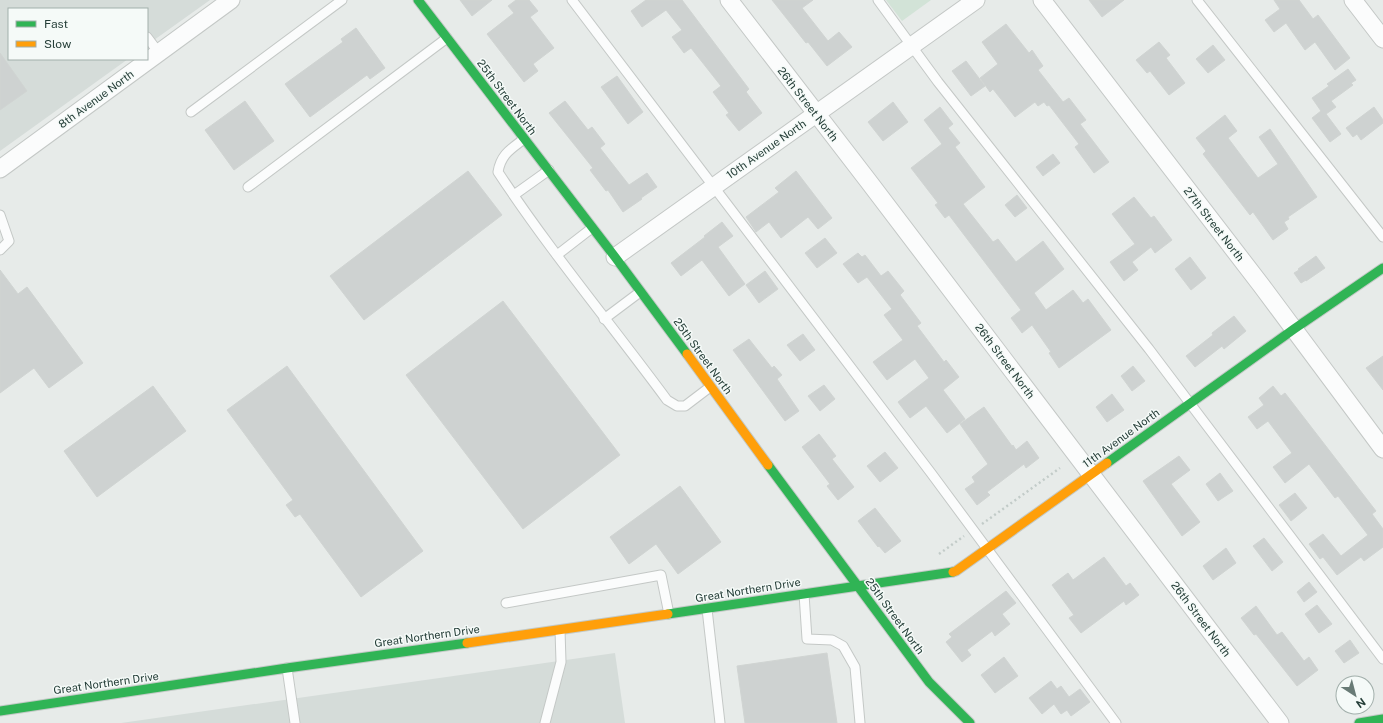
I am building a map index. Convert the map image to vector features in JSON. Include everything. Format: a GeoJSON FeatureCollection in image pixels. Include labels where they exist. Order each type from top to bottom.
{"type":"FeatureCollection","features":[{"type":"Feature","properties":{"kind":"street","name":"8th Avenue North"},"geometry":{"type":"LineString","coordinates":[[0,169],[231,0]]}},
{"type":"Feature","properties":{"kind":"street","name":"25th Street North"},"geometry":{"type":"LineString","coordinates":[[418,0],[614,257],[929,682],[970,723]]}},
{"type":"Feature","properties":{"kind":"street","name":"26th Street North"},"geometry":{"type":"LineString","coordinates":[[729,0],[1280,723]]}},
{"type":"Feature","properties":{"kind":"street","name":"10th Avenue North"},"geometry":{"type":"LineString","coordinates":[[614,257],[976,0]]}},
{"type":"Feature","properties":{"kind":"street","name":"27th Street North"},"geometry":{"type":"LineString","coordinates":[[1042,0],[1383,449]]}},
{"type":"Feature","properties":{"kind":"street"},"geometry":{"type":"LineString","coordinates":[[1353,0],[1383,39]]}},
{"type":"Feature","properties":{"kind":"street","name":"11th Avenue North"},"geometry":{"type":"LineString","coordinates":[[858,586],[956,571],[1383,268]]}},
{"type":"Feature","properties":{"kind":"street","name":"Great Northern Drive"},"geometry":{"type":"LineString","coordinates":[[0,711],[858,586]]}},
{"type":"Feature","properties":{"kind":"street"},"geometry":{"type":"LineString","coordinates":[[1360,723],[1379,721]]}},
{"type":"Feature","properties":{"kind":"lane"},"geometry":{"type":"LineString","coordinates":[[191,112],[342,0]]}},
{"type":"Feature","properties":{"kind":"lane"},"geometry":{"type":"LineString","coordinates":[[572,0],[714,186],[1116,723]]}},
{"type":"Feature","properties":{"kind":"lane"},"geometry":{"type":"LineString","coordinates":[[878,0],[938,82],[1149,349],[1383,659]]}},
{"type":"Feature","properties":{"kind":"lane"},"geometry":{"type":"LineString","coordinates":[[1197,0],[1383,237]]}},
{"type":"Feature","properties":{"kind":"lane"},"geometry":{"type":"LineString","coordinates":[[148,38],[159,53]]}},
{"type":"Feature","properties":{"kind":"lane"},"geometry":{"type":"LineString","coordinates":[[248,187],[447,38]]}},
{"type":"Feature","properties":{"kind":"lane"},"geometry":{"type":"LineString","coordinates":[[524,139],[505,154],[498,172],[556,255],[667,400],[677,406],[685,406],[710,387]]}},
{"type":"Feature","properties":{"kind":"lane"},"geometry":{"type":"LineString","coordinates":[[514,195],[548,170]]}},
{"type":"Feature","properties":{"kind":"lane"},"geometry":{"type":"LineString","coordinates":[[0,215],[9,241],[0,250]]}},
{"type":"Feature","properties":{"kind":"lane"},"geometry":{"type":"LineString","coordinates":[[556,255],[592,228]]}},
{"type":"Feature","properties":{"kind":"lane"},"geometry":{"type":"LineString","coordinates":[[604,319],[640,292]]}},
{"type":"Feature","properties":{"kind":"lane"},"geometry":{"type":"LineString","coordinates":[[506,603],[661,575],[669,614]]}},
{"type":"Feature","properties":{"kind":"lane"},"geometry":{"type":"LineString","coordinates":[[804,594],[807,638],[832,640],[843,646],[855,667],[860,723]]}},
{"type":"Feature","properties":{"kind":"lane"},"geometry":{"type":"LineString","coordinates":[[707,609],[720,723]]}},
{"type":"Feature","properties":{"kind":"lane"},"geometry":{"type":"LineString","coordinates":[[545,723],[561,662],[560,630]]}},
{"type":"Feature","properties":{"kind":"lane"},"geometry":{"type":"LineString","coordinates":[[287,668],[295,723]]}},
{"type":"Feature","properties":{"kind":"shaded area"},"geometry":{"type":"Polygon","coordinates":[[[0,0],[210,0],[148,44],[148,8],[8,8],[8,60],[127,60],[0,151],[0,0]]]}},
{"type":"Feature","properties":{"kind":"shaded area"},"geometry":{"type":"Polygon","coordinates":[[[615,653],[625,723],[121,723],[615,653]]]}},
{"type":"Feature","properties":{"kind":"green space"},"geometry":{"type":"Polygon","coordinates":[[[886,0],[931,0],[902,21],[886,0]]]}},
{"type":"Feature","properties":{"kind":"building"},"geometry":{"type":"Polygon","coordinates":[[[460,0],[492,0],[472,16],[460,0]]]}},
{"type":"Feature","properties":{"kind":"building"},"geometry":{"type":"Polygon","coordinates":[[[516,0],[529,0],[538,11],[530,17],[554,48],[533,64],[538,71],[524,82],[487,34],[514,13],[508,6],[516,0]]]}},
{"type":"Feature","properties":{"kind":"building"},"geometry":{"type":"Polygon","coordinates":[[[646,0],[682,0],[749,89],[746,92],[762,113],[739,131],[726,115],[729,113],[713,92],[721,86],[691,48],[684,53],[672,37],[682,30],[666,10],[642,27],[631,11],[646,0]]]}},
{"type":"Feature","properties":{"kind":"building"},"geometry":{"type":"Polygon","coordinates":[[[772,0],[813,0],[802,8],[828,41],[839,32],[852,47],[827,66],[808,42],[806,43],[772,0]]]}},
{"type":"Feature","properties":{"kind":"building"},"geometry":{"type":"Polygon","coordinates":[[[1089,0],[1124,0],[1102,17],[1089,0]]]}},
{"type":"Feature","properties":{"kind":"building"},"geometry":{"type":"Polygon","coordinates":[[[1274,0],[1299,0],[1313,19],[1318,15],[1350,58],[1335,70],[1315,42],[1305,50],[1286,23],[1274,32],[1265,20],[1280,9],[1274,0]]]}},
{"type":"Feature","properties":{"kind":"building"},"geometry":{"type":"Polygon","coordinates":[[[1006,24],[1029,53],[1032,50],[1043,66],[1038,70],[1063,102],[1069,98],[1086,120],[1080,124],[1109,162],[1094,173],[1075,147],[1079,144],[1049,105],[1047,106],[1044,102],[1038,106],[1035,102],[1015,117],[993,89],[990,92],[980,78],[998,64],[982,42],[1006,24]]]}},
{"type":"Feature","properties":{"kind":"building"},"geometry":{"type":"Polygon","coordinates":[[[356,28],[385,68],[370,79],[367,75],[310,117],[285,84],[343,42],[341,39],[356,28]]]}},
{"type":"Feature","properties":{"kind":"building"},"geometry":{"type":"Polygon","coordinates":[[[1159,42],[1170,55],[1166,58],[1185,83],[1169,95],[1150,71],[1147,73],[1136,60],[1159,42]]]}},
{"type":"Feature","properties":{"kind":"building"},"geometry":{"type":"Polygon","coordinates":[[[1213,45],[1225,60],[1208,73],[1196,59],[1213,45]]]}},
{"type":"Feature","properties":{"kind":"building"},"geometry":{"type":"Polygon","coordinates":[[[0,53],[27,91],[0,110],[0,53]]]}},
{"type":"Feature","properties":{"kind":"building"},"geometry":{"type":"Polygon","coordinates":[[[966,61],[985,86],[971,96],[952,71],[966,61]]]}},
{"type":"Feature","properties":{"kind":"building"},"geometry":{"type":"Polygon","coordinates":[[[1348,69],[1356,80],[1351,83],[1353,85],[1331,101],[1336,107],[1326,114],[1341,134],[1330,142],[1312,118],[1321,111],[1312,98],[1329,86],[1327,84],[1348,69]]]}},
{"type":"Feature","properties":{"kind":"building"},"geometry":{"type":"Polygon","coordinates":[[[617,76],[643,112],[628,124],[601,87],[617,76]]]}},
{"type":"Feature","properties":{"kind":"building"},"geometry":{"type":"Polygon","coordinates":[[[245,101],[274,141],[234,170],[205,130],[245,101]]]}},
{"type":"Feature","properties":{"kind":"building"},"geometry":{"type":"Polygon","coordinates":[[[565,101],[588,130],[592,127],[605,144],[600,148],[629,185],[647,173],[657,187],[623,212],[608,190],[606,191],[590,170],[593,168],[549,113],[565,101]]]}},
{"type":"Feature","properties":{"kind":"building"},"geometry":{"type":"Polygon","coordinates":[[[893,102],[908,122],[883,141],[868,122],[893,102]]]}},
{"type":"Feature","properties":{"kind":"building"},"geometry":{"type":"Polygon","coordinates":[[[940,107],[953,124],[948,128],[960,143],[955,147],[985,187],[963,204],[993,242],[998,239],[1016,262],[1043,241],[1064,269],[1034,293],[1046,310],[1073,290],[1083,303],[1088,299],[1111,330],[1059,368],[1049,353],[1051,352],[1032,325],[1022,333],[1011,318],[1021,310],[949,215],[945,218],[935,205],[938,203],[911,168],[942,144],[924,120],[940,107]]]}},
{"type":"Feature","properties":{"kind":"building"},"geometry":{"type":"Polygon","coordinates":[[[1374,107],[1383,120],[1383,123],[1361,140],[1357,134],[1353,137],[1346,128],[1374,107]]]}},
{"type":"Feature","properties":{"kind":"building"},"geometry":{"type":"Polygon","coordinates":[[[1225,115],[1237,131],[1228,138],[1258,178],[1278,164],[1259,137],[1270,129],[1317,197],[1288,217],[1289,219],[1284,222],[1288,229],[1273,240],[1253,212],[1250,215],[1203,154],[1206,151],[1196,138],[1225,115]]]}},
{"type":"Feature","properties":{"kind":"building"},"geometry":{"type":"Polygon","coordinates":[[[1053,154],[1060,163],[1043,176],[1036,167],[1053,154]]]}},
{"type":"Feature","properties":{"kind":"building"},"geometry":{"type":"Polygon","coordinates":[[[468,171],[502,215],[364,320],[330,276],[468,171]]]}},
{"type":"Feature","properties":{"kind":"building"},"geometry":{"type":"Polygon","coordinates":[[[796,171],[832,218],[818,229],[808,217],[781,238],[769,222],[756,232],[746,217],[779,192],[775,188],[796,171]]]}},
{"type":"Feature","properties":{"kind":"building"},"geometry":{"type":"Polygon","coordinates":[[[1017,195],[1027,208],[1015,217],[1005,205],[1017,195]]]}},
{"type":"Feature","properties":{"kind":"building"},"geometry":{"type":"Polygon","coordinates":[[[1134,197],[1151,218],[1154,216],[1172,240],[1155,253],[1151,247],[1132,262],[1138,270],[1124,281],[1110,262],[1135,244],[1112,214],[1134,197]]]}},
{"type":"Feature","properties":{"kind":"building"},"geometry":{"type":"Polygon","coordinates":[[[722,222],[733,236],[718,247],[745,284],[729,296],[702,260],[681,276],[671,263],[722,222]]]}},
{"type":"Feature","properties":{"kind":"building"},"geometry":{"type":"Polygon","coordinates":[[[825,238],[837,253],[817,268],[805,253],[825,238]]]}},
{"type":"Feature","properties":{"kind":"building"},"geometry":{"type":"Polygon","coordinates":[[[858,253],[862,257],[865,255],[881,276],[888,271],[904,291],[900,295],[921,323],[917,326],[944,362],[946,360],[959,377],[943,390],[965,419],[947,433],[926,406],[910,418],[898,402],[929,378],[915,359],[887,380],[873,362],[903,340],[884,315],[892,309],[867,277],[858,283],[843,264],[858,253]]]}},
{"type":"Feature","properties":{"kind":"building"},"geometry":{"type":"Polygon","coordinates":[[[1316,256],[1325,268],[1301,283],[1294,273],[1316,256]]]}},
{"type":"Feature","properties":{"kind":"building"},"geometry":{"type":"Polygon","coordinates":[[[1190,257],[1206,278],[1191,290],[1175,269],[1190,257]]]}},
{"type":"Feature","properties":{"kind":"building"},"geometry":{"type":"Polygon","coordinates":[[[0,270],[18,294],[27,287],[83,363],[49,388],[34,368],[0,393],[0,270]]]}},
{"type":"Feature","properties":{"kind":"building"},"geometry":{"type":"Polygon","coordinates":[[[765,271],[778,289],[759,303],[746,285],[765,271]]]}},
{"type":"Feature","properties":{"kind":"building"},"geometry":{"type":"Polygon","coordinates":[[[503,301],[620,455],[523,529],[406,375],[503,301]]]}},
{"type":"Feature","properties":{"kind":"building"},"geometry":{"type":"Polygon","coordinates":[[[1234,316],[1246,331],[1224,349],[1222,346],[1195,367],[1186,356],[1234,316]]]}},
{"type":"Feature","properties":{"kind":"building"},"geometry":{"type":"Polygon","coordinates":[[[803,334],[815,350],[800,361],[787,345],[803,334]]]}},
{"type":"Feature","properties":{"kind":"building"},"geometry":{"type":"Polygon","coordinates":[[[749,339],[772,368],[774,366],[782,375],[777,379],[799,411],[785,421],[733,350],[749,339]]]}},
{"type":"Feature","properties":{"kind":"building"},"geometry":{"type":"Polygon","coordinates":[[[1383,356],[1383,390],[1366,368],[1383,356]]]}},
{"type":"Feature","properties":{"kind":"building"},"geometry":{"type":"Polygon","coordinates":[[[287,366],[423,551],[361,597],[300,514],[295,517],[286,505],[293,500],[227,410],[287,366]]]}},
{"type":"Feature","properties":{"kind":"building"},"geometry":{"type":"Polygon","coordinates":[[[1133,366],[1145,381],[1132,391],[1121,376],[1133,366]]]}},
{"type":"Feature","properties":{"kind":"building"},"geometry":{"type":"Polygon","coordinates":[[[824,385],[835,399],[820,411],[808,396],[824,385]]]}},
{"type":"Feature","properties":{"kind":"building"},"geometry":{"type":"Polygon","coordinates":[[[153,386],[186,431],[97,497],[64,451],[153,386]]]}},
{"type":"Feature","properties":{"kind":"building"},"geometry":{"type":"Polygon","coordinates":[[[1273,386],[1281,396],[1285,393],[1376,511],[1372,514],[1383,529],[1383,547],[1364,561],[1361,557],[1337,575],[1323,557],[1320,559],[1309,544],[1323,534],[1341,556],[1368,535],[1338,496],[1335,498],[1309,464],[1285,483],[1273,467],[1292,453],[1268,421],[1257,429],[1248,417],[1264,405],[1259,398],[1273,386]]]}},
{"type":"Feature","properties":{"kind":"building"},"geometry":{"type":"Polygon","coordinates":[[[1112,394],[1124,410],[1107,422],[1096,407],[1112,394]]]}},
{"type":"Feature","properties":{"kind":"building"},"geometry":{"type":"Polygon","coordinates":[[[984,407],[1016,450],[1027,441],[1039,458],[1026,468],[1024,464],[987,492],[990,495],[977,505],[965,489],[975,482],[972,477],[988,464],[960,424],[984,407]]]}},
{"type":"Feature","properties":{"kind":"building"},"geometry":{"type":"Polygon","coordinates":[[[819,434],[836,456],[832,459],[854,487],[838,500],[827,486],[830,484],[802,447],[819,434]]]}},
{"type":"Feature","properties":{"kind":"building"},"geometry":{"type":"Polygon","coordinates":[[[885,452],[898,468],[880,482],[867,466],[885,452]]]}},
{"type":"Feature","properties":{"kind":"building"},"geometry":{"type":"Polygon","coordinates":[[[1179,456],[1190,470],[1171,484],[1200,522],[1182,536],[1143,481],[1179,456]]]}},
{"type":"Feature","properties":{"kind":"building"},"geometry":{"type":"Polygon","coordinates":[[[1220,473],[1233,491],[1218,501],[1206,484],[1220,473]]]}},
{"type":"Feature","properties":{"kind":"building"},"geometry":{"type":"Polygon","coordinates":[[[680,486],[721,542],[678,574],[656,544],[629,564],[610,537],[680,486]]]}},
{"type":"Feature","properties":{"kind":"building"},"geometry":{"type":"Polygon","coordinates":[[[1295,493],[1307,508],[1291,521],[1279,505],[1295,493]]]}},
{"type":"Feature","properties":{"kind":"building"},"geometry":{"type":"Polygon","coordinates":[[[875,508],[901,541],[885,553],[879,546],[878,547],[858,521],[875,508]]]}},
{"type":"Feature","properties":{"kind":"building"},"geometry":{"type":"Polygon","coordinates":[[[1264,538],[1283,562],[1272,571],[1253,546],[1264,538]]]}},
{"type":"Feature","properties":{"kind":"building"},"geometry":{"type":"Polygon","coordinates":[[[1226,548],[1236,563],[1213,580],[1203,566],[1226,548]]]}},
{"type":"Feature","properties":{"kind":"building"},"geometry":{"type":"Polygon","coordinates":[[[1104,557],[1126,586],[1130,583],[1139,595],[1126,605],[1124,601],[1081,633],[1069,618],[1074,615],[1052,585],[1068,573],[1073,580],[1104,557]]]}},
{"type":"Feature","properties":{"kind":"building"},"geometry":{"type":"Polygon","coordinates":[[[1309,582],[1317,592],[1304,602],[1297,592],[1309,582]]]}},
{"type":"Feature","properties":{"kind":"building"},"geometry":{"type":"Polygon","coordinates":[[[1006,591],[1016,603],[1002,614],[1010,624],[995,636],[992,631],[967,650],[971,655],[962,662],[946,642],[952,637],[949,634],[1006,591]]]}},
{"type":"Feature","properties":{"kind":"building"},"geometry":{"type":"Polygon","coordinates":[[[1317,605],[1332,624],[1319,633],[1305,614],[1317,605]]]}},
{"type":"Feature","properties":{"kind":"building"},"geometry":{"type":"Polygon","coordinates":[[[1256,606],[1277,635],[1282,632],[1304,661],[1309,657],[1318,670],[1297,686],[1256,634],[1254,635],[1241,618],[1256,606]]]}},
{"type":"Feature","properties":{"kind":"building"},"geometry":{"type":"Polygon","coordinates":[[[1350,640],[1359,653],[1344,663],[1335,651],[1350,640]]]}},
{"type":"Feature","properties":{"kind":"building"},"geometry":{"type":"Polygon","coordinates":[[[827,653],[837,723],[745,723],[737,666],[827,653]]]}},
{"type":"Feature","properties":{"kind":"building"},"geometry":{"type":"Polygon","coordinates":[[[1004,657],[1018,676],[995,693],[981,675],[1004,657]]]}},
{"type":"Feature","properties":{"kind":"building"},"geometry":{"type":"Polygon","coordinates":[[[1051,681],[1057,689],[1061,686],[1069,697],[1080,689],[1090,702],[1071,716],[1067,710],[1061,714],[1054,704],[1042,714],[1029,698],[1051,681]]]}},
{"type":"Feature","properties":{"kind":"traffic: fast"},"geometry":{"type":"LineString","coordinates":[[418,0],[615,257],[687,354]]}},
{"type":"Feature","properties":{"kind":"traffic: fast"},"geometry":{"type":"LineString","coordinates":[[1107,463],[1294,329],[1383,268]]}},
{"type":"Feature","properties":{"kind":"traffic: fast"},"geometry":{"type":"LineString","coordinates":[[768,465],[929,682],[970,723]]}},
{"type":"Feature","properties":{"kind":"traffic: fast"},"geometry":{"type":"LineString","coordinates":[[668,614],[953,572]]}},
{"type":"Feature","properties":{"kind":"traffic: fast"},"geometry":{"type":"LineString","coordinates":[[0,711],[467,643]]}},
{"type":"Feature","properties":{"kind":"traffic: fast"},"geometry":{"type":"LineString","coordinates":[[1359,723],[1383,719]]}},
{"type":"Feature","properties":{"kind":"traffic: slow"},"geometry":{"type":"LineString","coordinates":[[687,354],[768,465]]}},
{"type":"Feature","properties":{"kind":"traffic: slow"},"geometry":{"type":"LineString","coordinates":[[953,572],[1107,463]]}},
{"type":"Feature","properties":{"kind":"traffic: slow"},"geometry":{"type":"LineString","coordinates":[[467,643],[668,614]]}}]}
